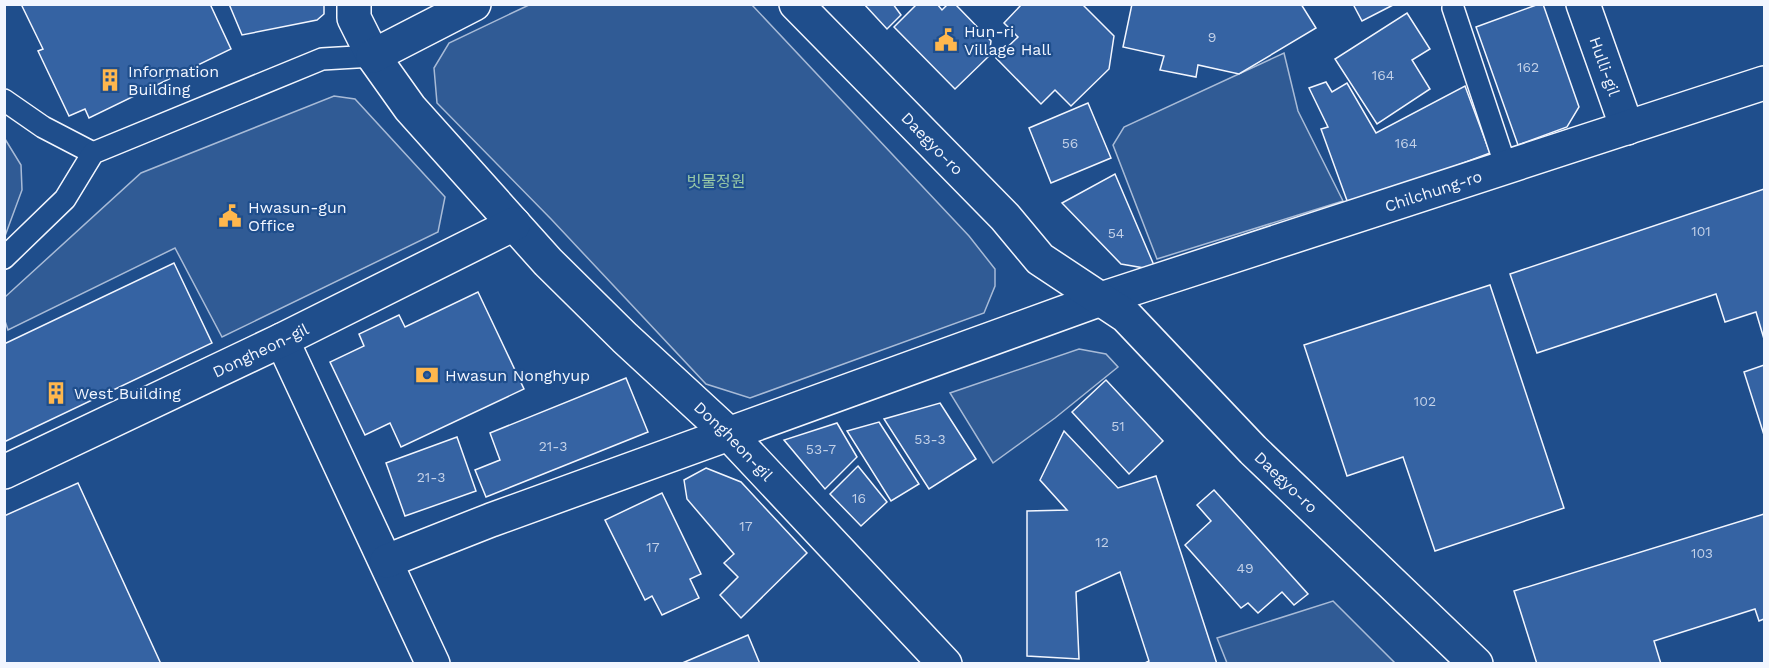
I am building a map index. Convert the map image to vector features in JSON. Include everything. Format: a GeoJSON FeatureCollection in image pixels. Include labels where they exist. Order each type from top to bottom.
{"type":"FeatureCollection","features":[{"type":"Feature","properties":{"kind":"street","name":"Dongheon-gil"},"geometry":{"type":"LineString","coordinates":[[354,4],[354,18],[373,56],[410,108],[514,224],[625,338],[728,433],[945,663]]}},
{"type":"Feature","properties":{"kind":"street"},"geometry":{"type":"LineString","coordinates":[[373,56],[474,4]]}},
{"type":"Feature","properties":{"kind":"street","name":"Daegyo-ro"},"geometry":{"type":"LineString","coordinates":[[796,4],[1005,217],[1040,259],[1101,299],[1140,329],[1253,450],[1476,663]]}},
{"type":"Feature","properties":{"kind":"street","name":"Hulli-gil"},"geometry":{"type":"LineString","coordinates":[[1583,4],[1627,128]]}},
{"type":"Feature","properties":{"kind":"street","name":"Chilchung-ro"},"geometry":{"type":"LineString","coordinates":[[1101,299],[1764,83]]}},
{"type":"Feature","properties":{"kind":"street","name":"Dongheon-gil"},"geometry":{"type":"LineString","coordinates":[[4,472],[282,340],[514,224]]}},
{"type":"Feature","properties":{"kind":"street"},"geometry":{"type":"LineString","coordinates":[[387,561],[728,433],[1101,299]]}},
{"type":"Feature","properties":{"kind":"street"},"geometry":{"type":"LineString","coordinates":[[282,340],[433,663]]}},
{"type":"Feature","properties":{"kind":"lane"},"geometry":{"type":"LineString","coordinates":[[1454,8],[1506,167]]}},
{"type":"Feature","properties":{"kind":"lane"},"geometry":{"type":"LineString","coordinates":[[4,258],[65,199],[93,153],[322,58],[373,56]]}},
{"type":"Feature","properties":{"kind":"lane"},"geometry":{"type":"LineString","coordinates":[[4,100],[42,127],[93,153]]}},
{"type":"Feature","properties":{"kind":"green space","name":"빗물정원"},"geometry":{"type":"Polygon","coordinates":[[[531,4],[752,5],[969,236],[995,269],[995,286],[984,313],[750,398],[706,384],[551,219],[437,103],[434,68],[449,43],[531,4]]]}},
{"type":"Feature","properties":{"kind":"green space"},"geometry":{"type":"Polygon","coordinates":[[[1284,53],[1298,111],[1343,201],[1157,259],[1113,145],[1124,127],[1284,53]]]}},
{"type":"Feature","properties":{"kind":"green space"},"geometry":{"type":"Polygon","coordinates":[[[334,96],[355,99],[445,197],[438,232],[222,337],[175,248],[8,330],[5,321],[5,297],[141,173],[334,96]]]}},
{"type":"Feature","properties":{"kind":"green space"},"geometry":{"type":"Polygon","coordinates":[[[5,139],[21,165],[22,190],[5,236],[5,139]]]}},
{"type":"Feature","properties":{"kind":"green space"},"geometry":{"type":"Polygon","coordinates":[[[1079,349],[1106,354],[1118,367],[1055,418],[993,463],[950,393],[1079,349]]]}},
{"type":"Feature","properties":{"kind":"green space"},"geometry":{"type":"Polygon","coordinates":[[[1333,601],[1395,663],[1227,663],[1217,638],[1333,601]]]}},
{"type":"Feature","properties":{"kind":"building","name":"Information Building"},"geometry":{"type":"Polygon","coordinates":[[[21,4],[210,4],[231,49],[89,118],[85,109],[69,116],[38,51],[43,49],[21,4]]]}},
{"type":"Feature","properties":{"kind":"building"},"geometry":{"type":"Polygon","coordinates":[[[229,4],[324,4],[324,14],[317,20],[242,35],[229,4]]]}},
{"type":"Feature","properties":{"kind":"building"},"geometry":{"type":"Polygon","coordinates":[[[864,4],[893,4],[901,15],[887,29],[864,4]]]}},
{"type":"Feature","properties":{"kind":"building"},"geometry":{"type":"Polygon","coordinates":[[[917,4],[937,4],[942,10],[948,4],[955,4],[991,41],[989,56],[955,89],[894,27],[917,4]]]}},
{"type":"Feature","properties":{"kind":"building"},"geometry":{"type":"Polygon","coordinates":[[[1022,4],[1082,4],[1114,36],[1109,69],[1071,106],[1055,90],[1041,104],[996,58],[1018,37],[1004,23],[1022,4]]]}},
{"type":"Feature","properties":{"kind":"building"},"geometry":{"type":"Polygon","coordinates":[[[1132,4],[1301,4],[1316,28],[1239,74],[1198,65],[1196,77],[1160,70],[1164,56],[1123,47],[1132,4]]]}},
{"type":"Feature","properties":{"kind":"building"},"geometry":{"type":"Polygon","coordinates":[[[1353,4],[1395,4],[1362,21],[1353,4]]]}},
{"type":"Feature","properties":{"kind":"building"},"geometry":{"type":"Polygon","coordinates":[[[1543,4],[1579,107],[1567,127],[1518,145],[1476,27],[1543,4]]]}},
{"type":"Feature","properties":{"kind":"building"},"geometry":{"type":"Polygon","coordinates":[[[1407,13],[1430,49],[1412,60],[1430,89],[1377,124],[1335,59],[1407,13]]]}},
{"type":"Feature","properties":{"kind":"building"},"geometry":{"type":"Polygon","coordinates":[[[1326,82],[1332,92],[1347,83],[1376,133],[1465,86],[1490,153],[1349,206],[1321,129],[1328,127],[1309,88],[1326,82]]]}},
{"type":"Feature","properties":{"kind":"building"},"geometry":{"type":"Polygon","coordinates":[[[1088,103],[1111,158],[1051,183],[1029,128],[1088,103]]]}},
{"type":"Feature","properties":{"kind":"building"},"geometry":{"type":"Polygon","coordinates":[[[1115,174],[1156,270],[1121,264],[1062,203],[1115,174]]]}},
{"type":"Feature","properties":{"kind":"building"},"geometry":{"type":"Polygon","coordinates":[[[1764,189],[1764,339],[1756,312],[1725,322],[1716,294],[1537,353],[1510,274],[1764,189]]]}},
{"type":"Feature","properties":{"kind":"building","name":"West Building"},"geometry":{"type":"Polygon","coordinates":[[[174,263],[212,343],[4,442],[4,344],[174,263]]]}},
{"type":"Feature","properties":{"kind":"building"},"geometry":{"type":"Polygon","coordinates":[[[1490,285],[1564,508],[1435,551],[1403,457],[1347,476],[1304,345],[1490,285]]]}},
{"type":"Feature","properties":{"kind":"building","name":"Hwasun Nonghyup"},"geometry":{"type":"Polygon","coordinates":[[[478,292],[524,389],[401,447],[390,423],[365,435],[330,362],[364,346],[359,334],[399,315],[405,327],[478,292]]]}},
{"type":"Feature","properties":{"kind":"building"},"geometry":{"type":"Polygon","coordinates":[[[1764,365],[1764,435],[1744,372],[1764,365]]]}},
{"type":"Feature","properties":{"kind":"building"},"geometry":{"type":"Polygon","coordinates":[[[626,378],[648,432],[486,497],[475,470],[500,460],[490,433],[626,378]]]}},
{"type":"Feature","properties":{"kind":"building"},"geometry":{"type":"Polygon","coordinates":[[[1106,380],[1163,441],[1129,474],[1072,412],[1106,380]]]}},
{"type":"Feature","properties":{"kind":"building"},"geometry":{"type":"Polygon","coordinates":[[[940,403],[976,459],[929,489],[884,419],[940,403]]]}},
{"type":"Feature","properties":{"kind":"building"},"geometry":{"type":"Polygon","coordinates":[[[879,422],[919,484],[891,501],[847,431],[879,422]]]}},
{"type":"Feature","properties":{"kind":"building"},"geometry":{"type":"Polygon","coordinates":[[[837,423],[857,457],[825,489],[784,440],[837,423]]]}},
{"type":"Feature","properties":{"kind":"building"},"geometry":{"type":"Polygon","coordinates":[[[1064,431],[1118,488],[1156,476],[1217,664],[1143,664],[1149,661],[1120,572],[1076,592],[1079,659],[1027,656],[1027,511],[1067,510],[1040,480],[1064,431]]]}},
{"type":"Feature","properties":{"kind":"building"},"geometry":{"type":"Polygon","coordinates":[[[457,437],[476,491],[405,516],[386,463],[457,437]]]}},
{"type":"Feature","properties":{"kind":"building"},"geometry":{"type":"Polygon","coordinates":[[[858,466],[887,502],[861,526],[830,494],[858,466]]]}},
{"type":"Feature","properties":{"kind":"building"},"geometry":{"type":"Polygon","coordinates":[[[706,468],[741,482],[807,553],[741,618],[720,595],[738,577],[724,563],[734,554],[687,499],[684,480],[706,468]]]}},
{"type":"Feature","properties":{"kind":"building"},"geometry":{"type":"Polygon","coordinates":[[[78,483],[161,664],[4,664],[4,516],[78,483]]]}},
{"type":"Feature","properties":{"kind":"building"},"geometry":{"type":"Polygon","coordinates":[[[1214,490],[1308,594],[1294,605],[1282,592],[1258,613],[1248,603],[1241,608],[1185,545],[1211,521],[1197,505],[1214,490]]]}},
{"type":"Feature","properties":{"kind":"building"},"geometry":{"type":"Polygon","coordinates":[[[662,493],[701,574],[690,579],[699,598],[662,615],[652,596],[645,600],[605,520],[662,493]]]}},
{"type":"Feature","properties":{"kind":"building"},"geometry":{"type":"Polygon","coordinates":[[[1764,514],[1764,619],[1759,621],[1755,609],[1654,641],[1661,664],[1537,664],[1514,591],[1764,514]]]}},
{"type":"Feature","properties":{"kind":"building"},"geometry":{"type":"Polygon","coordinates":[[[748,635],[760,664],[680,664],[748,635]]]}},
{"type":"Feature","properties":{"kind":"place","name":"Hun-ri Village Hall"},"geometry":{"type":"Point","coordinates":[946,40]}},
{"type":"Feature","properties":{"kind":"place","name":"Information Building"},"geometry":{"type":"Point","coordinates":[110,80]}},
{"type":"Feature","properties":{"kind":"place","name":"Hwasun-gun Office"},"geometry":{"type":"Point","coordinates":[230,216]}},
{"type":"Feature","properties":{"kind":"place","name":"Hwasun Nonghyup"},"geometry":{"type":"Point","coordinates":[427,375]}},
{"type":"Feature","properties":{"kind":"place","name":"West Building"},"geometry":{"type":"Point","coordinates":[56,393]}}]}
